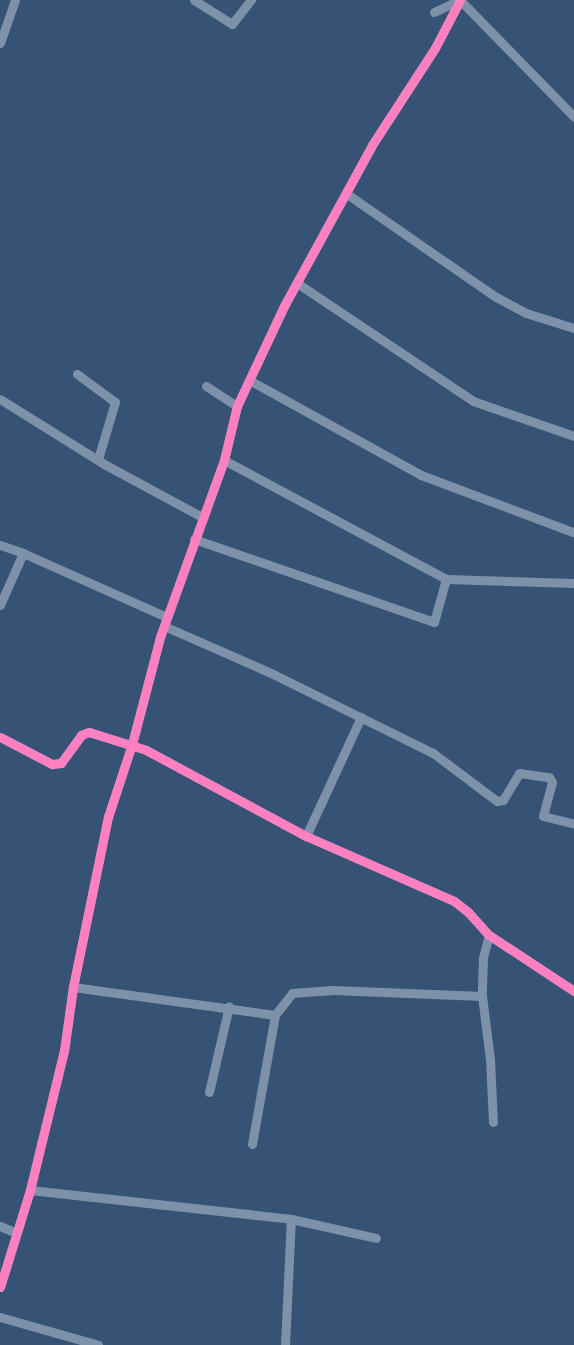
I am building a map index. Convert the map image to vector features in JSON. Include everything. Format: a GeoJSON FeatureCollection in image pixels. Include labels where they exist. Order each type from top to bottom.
{"type":"FeatureCollection","features":[{"type":"Feature","properties":{"kind":"street"},"geometry":{"type":"LineString","coordinates":[[0,43],[15,0]]}},
{"type":"Feature","properties":{"kind":"street"},"geometry":{"type":"LineString","coordinates":[[194,0],[232,24],[250,0]]}},
{"type":"Feature","properties":{"kind":"street"},"geometry":{"type":"LineString","coordinates":[[434,12],[460,0]]}},
{"type":"Feature","properties":{"kind":"street"},"geometry":{"type":"LineString","coordinates":[[460,0],[574,117]]}},
{"type":"Feature","properties":{"kind":"street"},"geometry":{"type":"LineString","coordinates":[[0,1287],[30,1190],[64,1051],[73,987],[108,817],[132,744],[165,621],[224,460],[237,407],[297,284],[372,145],[435,48],[460,0]]}},
{"type":"Feature","properties":{"kind":"street"},"geometry":{"type":"LineString","coordinates":[[347,194],[496,297],[526,313],[574,328]]}},
{"type":"Feature","properties":{"kind":"street"},"geometry":{"type":"LineString","coordinates":[[297,284],[473,401],[574,436]]}},
{"type":"Feature","properties":{"kind":"street"},"geometry":{"type":"LineString","coordinates":[[77,374],[115,402],[98,459]]}},
{"type":"Feature","properties":{"kind":"street"},"geometry":{"type":"LineString","coordinates":[[249,380],[421,475],[574,530]]}},
{"type":"Feature","properties":{"kind":"street"},"geometry":{"type":"LineString","coordinates":[[206,386],[237,407]]}},
{"type":"Feature","properties":{"kind":"street"},"geometry":{"type":"LineString","coordinates":[[0,398],[98,459],[202,517]]}},
{"type":"Feature","properties":{"kind":"street"},"geometry":{"type":"LineString","coordinates":[[224,460],[446,579],[574,583]]}},
{"type":"Feature","properties":{"kind":"street"},"geometry":{"type":"LineString","coordinates":[[194,539],[434,622],[446,579]]}},
{"type":"Feature","properties":{"kind":"street"},"geometry":{"type":"LineString","coordinates":[[0,545],[23,553],[165,621],[433,753],[497,801],[503,800],[519,773],[549,777],[552,782],[543,816],[574,824]]}},
{"type":"Feature","properties":{"kind":"street"},"geometry":{"type":"LineString","coordinates":[[0,605],[23,553]]}},
{"type":"Feature","properties":{"kind":"street"},"geometry":{"type":"LineString","coordinates":[[306,836],[361,717]]}},
{"type":"Feature","properties":{"kind":"street"},"geometry":{"type":"LineString","coordinates":[[0,737],[52,764],[61,763],[81,735],[89,732],[132,744],[306,836],[454,901],[489,935],[574,991]]}},
{"type":"Feature","properties":{"kind":"street"},"geometry":{"type":"LineString","coordinates":[[489,935],[483,958],[482,996],[490,1059],[493,1122]]}},
{"type":"Feature","properties":{"kind":"street"},"geometry":{"type":"LineString","coordinates":[[73,987],[229,1006],[275,1015]]}},
{"type":"Feature","properties":{"kind":"street"},"geometry":{"type":"LineString","coordinates":[[252,1144],[275,1015],[292,993],[333,990],[482,996]]}},
{"type":"Feature","properties":{"kind":"street"},"geometry":{"type":"LineString","coordinates":[[209,1092],[229,1006]]}},
{"type":"Feature","properties":{"kind":"street"},"geometry":{"type":"LineString","coordinates":[[30,1190],[290,1219],[376,1238]]}},
{"type":"Feature","properties":{"kind":"street"},"geometry":{"type":"LineString","coordinates":[[285,1345],[290,1219]]}},
{"type":"Feature","properties":{"kind":"street"},"geometry":{"type":"LineString","coordinates":[[0,1226],[15,1232]]}},
{"type":"Feature","properties":{"kind":"street"},"geometry":{"type":"LineString","coordinates":[[0,1317],[99,1345]]}},
{"type":"Feature","properties":{"kind":"cycle path"},"geometry":{"type":"LineString","coordinates":[[0,1287],[30,1190],[64,1051],[73,987],[108,817],[132,744],[160,637],[224,460],[237,406],[284,306],[372,145],[435,48],[460,0]]}},
{"type":"Feature","properties":{"kind":"cycle path"},"geometry":{"type":"LineString","coordinates":[[0,737],[52,764],[61,763],[81,735],[89,732],[146,750],[306,836],[454,901],[489,935],[574,991]]}}]}
